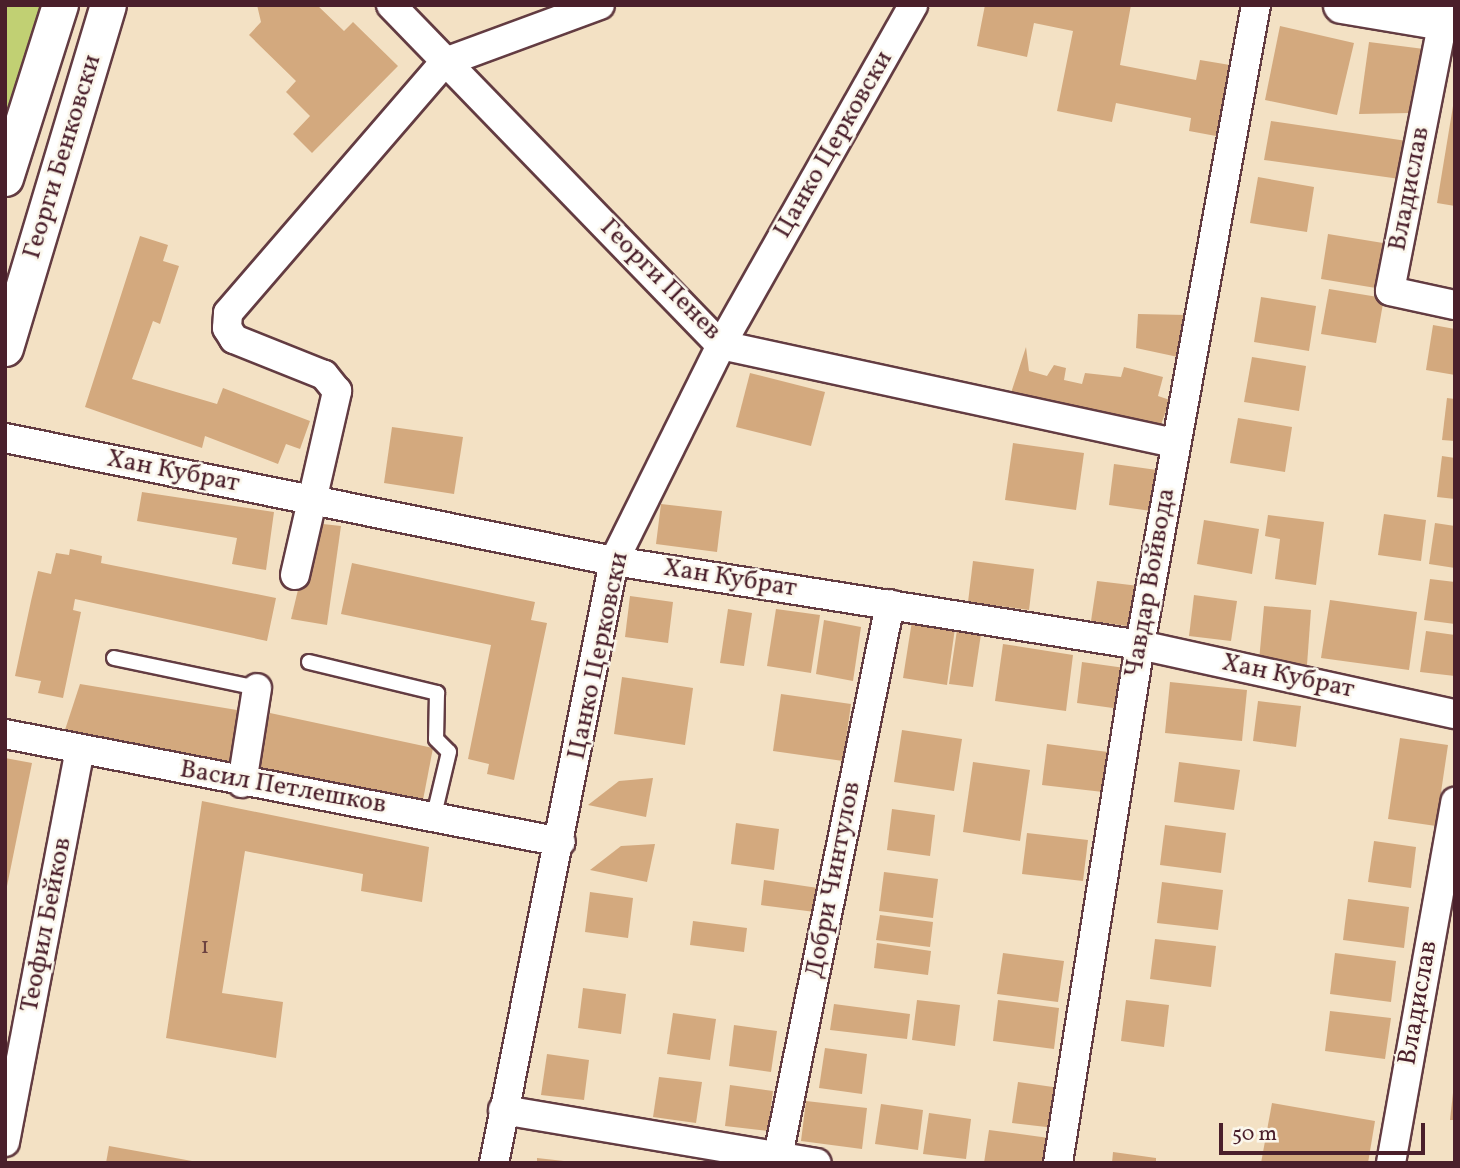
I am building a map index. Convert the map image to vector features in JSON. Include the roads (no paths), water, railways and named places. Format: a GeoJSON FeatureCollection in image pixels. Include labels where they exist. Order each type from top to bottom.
{"type":"FeatureCollection","features":[{"type":"Feature","properties":{"kind":"street","name":"Георги Бенковски"},"geometry":{"type":"LineString","coordinates":[[5,178],[60,5]]}},
{"type":"Feature","properties":{"kind":"street","name":"Георги Бенковски"},"geometry":{"type":"LineString","coordinates":[[5,348],[108,5]]}},
{"type":"Feature","properties":{"kind":"street","name":"Георги Пенев"},"geometry":{"type":"LineString","coordinates":[[391,5],[721,345],[1175,443]]}},
{"type":"Feature","properties":{"kind":"street"},"geometry":{"type":"LineString","coordinates":[[295,575],[337,391],[324,375],[234,339],[228,328],[228,313],[445,62],[600,5]]}},
{"type":"Feature","properties":{"kind":"street","name":"Цанко Церковски"},"geometry":{"type":"LineString","coordinates":[[494,1163],[561,842],[614,561],[721,345],[913,5]]}},
{"type":"Feature","properties":{"kind":"street","name":"Чавдар Войвода"},"geometry":{"type":"LineString","coordinates":[[1058,1163],[1140,645],[1256,5]]}},
{"type":"Feature","properties":{"kind":"street"},"geometry":{"type":"LineString","coordinates":[[1341,5],[1448,17]]}},
{"type":"Feature","properties":{"kind":"street","name":"Владислав"},"geometry":{"type":"LineString","coordinates":[[1448,17],[1390,291],[1455,305]]}},
{"type":"Feature","properties":{"kind":"street","name":"Хан Кубрат"},"geometry":{"type":"LineString","coordinates":[[5,438],[614,561],[1140,645],[1455,713]]}},
{"type":"Feature","properties":{"kind":"street","name":"Добри Чинтулов"},"geometry":{"type":"LineString","coordinates":[[778,1156],[890,604]]}},
{"type":"Feature","properties":{"kind":"street"},"geometry":{"type":"LineString","coordinates":[[242,783],[257,688]]}},
{"type":"Feature","properties":{"kind":"street","name":"Васил Петлешков"},"geometry":{"type":"LineString","coordinates":[[5,734],[242,783],[434,815],[561,842]]}},
{"type":"Feature","properties":{"kind":"street","name":"Теофил Бейков"},"geometry":{"type":"LineString","coordinates":[[5,1142],[80,748]]}},
{"type":"Feature","properties":{"kind":"street","name":"Владислав"},"geometry":{"type":"LineString","coordinates":[[1391,1163],[1455,802]]}},
{"type":"Feature","properties":{"kind":"street"},"geometry":{"type":"LineString","coordinates":[[503,1110],[817,1163]]}},
{"type":"Feature","properties":{"kind":"lane"},"geometry":{"type":"LineString","coordinates":[[114,657],[257,688]]}},
{"type":"Feature","properties":{"kind":"lane"},"geometry":{"type":"LineString","coordinates":[[309,662],[437,693],[436,739],[449,752],[434,815]]}}]}
